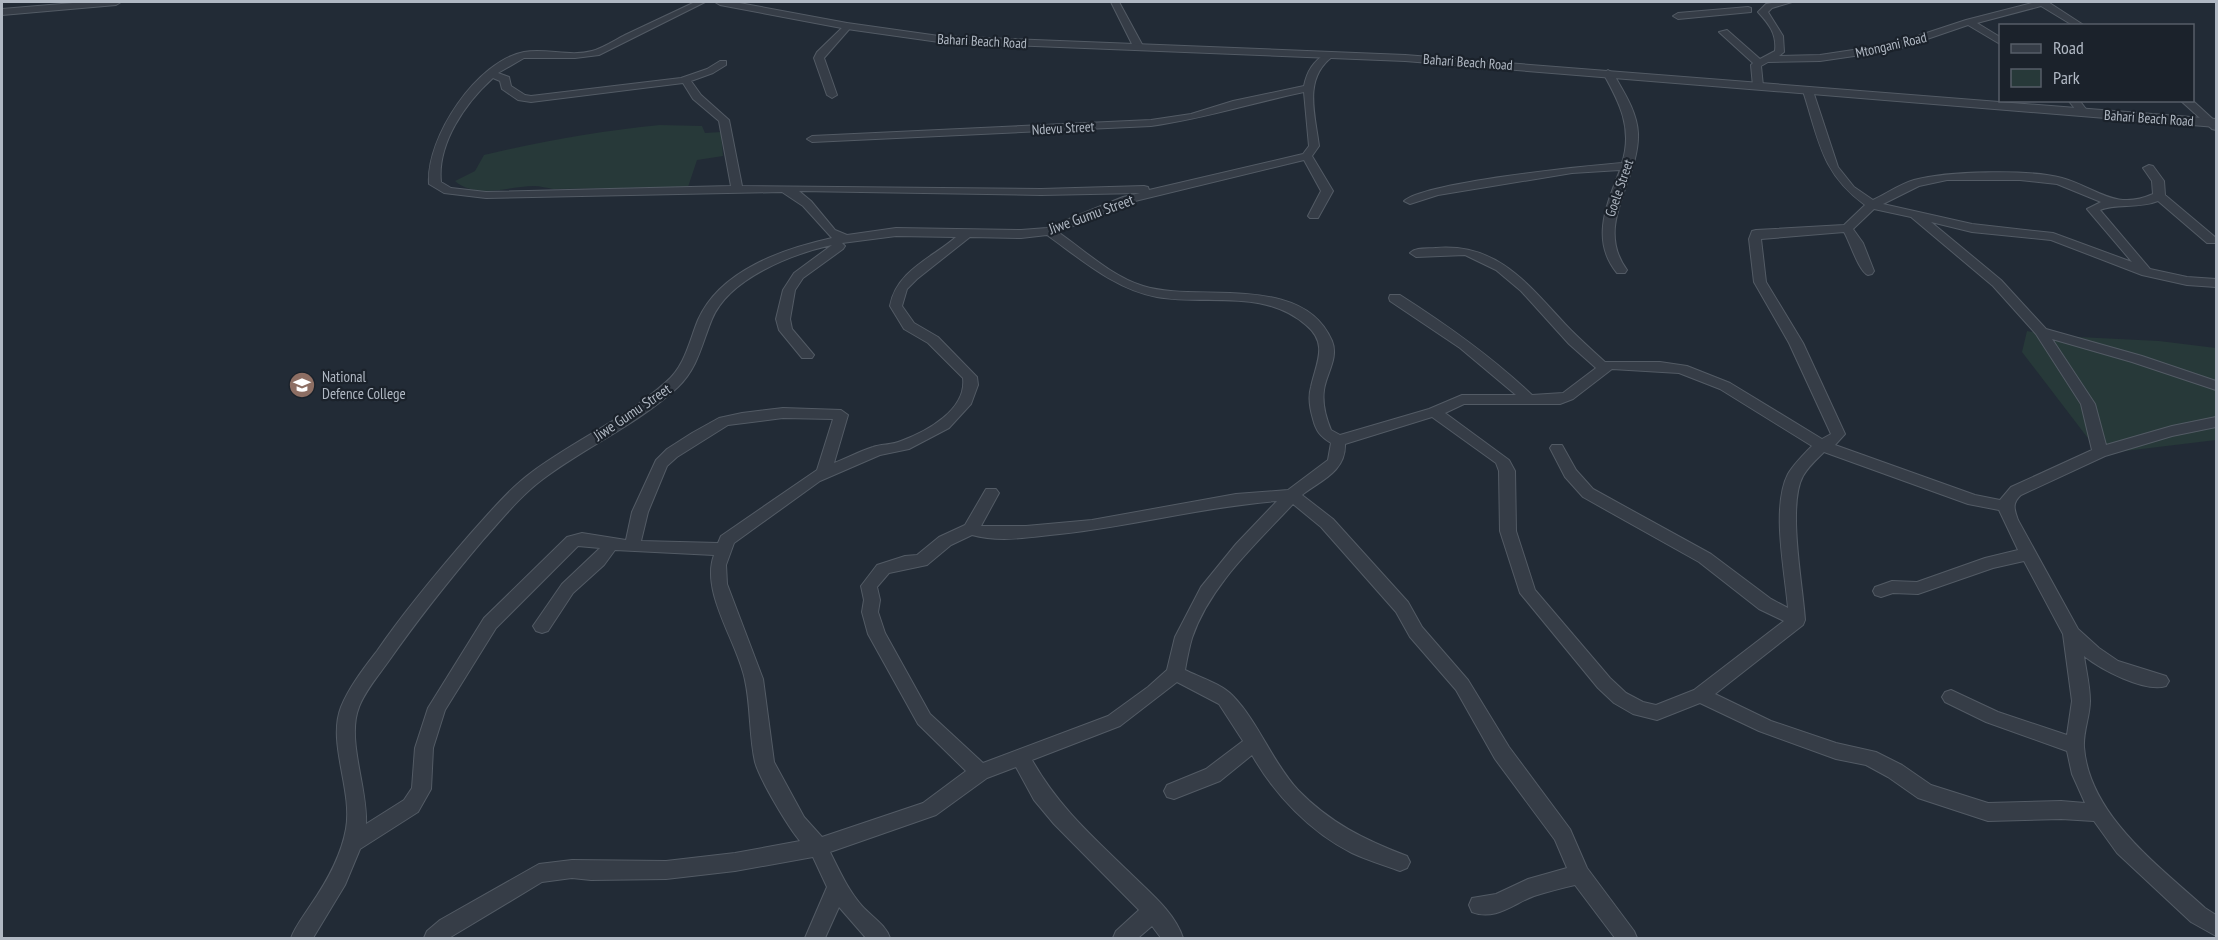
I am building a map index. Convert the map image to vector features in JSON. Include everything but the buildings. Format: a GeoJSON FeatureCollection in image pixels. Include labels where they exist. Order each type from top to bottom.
{"type":"FeatureCollection","features":[{"type":"Feature","properties":{"kind":"street"},"geometry":{"type":"LineString","coordinates":[[2,12],[116,2]]}},
{"type":"Feature","properties":{"kind":"street"},"geometry":{"type":"LineString","coordinates":[[701,2],[596,53],[578,56],[513,58],[490,73],[463,105],[434,161],[431,173],[435,184],[448,191],[486,195],[786,189],[1041,192],[1181,187]]}},
{"type":"Feature","properties":{"kind":"street","name":"Bahari Beach Road"},"geometry":{"type":"LineString","coordinates":[[720,2],[909,36],[969,41],[1405,58],[2215,124]]}},
{"type":"Feature","properties":{"kind":"street"},"geometry":{"type":"LineString","coordinates":[[1115,2],[1139,48]]}},
{"type":"Feature","properties":{"kind":"street"},"geometry":{"type":"LineString","coordinates":[[1717,2],[1763,12],[1775,24],[1781,47],[1774,56],[1762,61]]}},
{"type":"Feature","properties":{"kind":"street"},"geometry":{"type":"LineString","coordinates":[[1763,12],[1769,6],[1788,2]]}},
{"type":"Feature","properties":{"kind":"street"},"geometry":{"type":"LineString","coordinates":[[2043,2],[2078,24]]}},
{"type":"Feature","properties":{"kind":"street","name":"Mtongani Road"},"geometry":{"type":"LineString","coordinates":[[1762,61],[1820,58],[1895,47],[1969,22],[2043,2]]}},
{"type":"Feature","properties":{"kind":"street"},"geometry":{"type":"LineString","coordinates":[[1678,16],[1748,10]]}},
{"type":"Feature","properties":{"kind":"street"},"geometry":{"type":"LineString","coordinates":[[1969,22],[1999,40]]}},
{"type":"Feature","properties":{"kind":"street"},"geometry":{"type":"LineString","coordinates":[[832,95],[819,58],[820,54],[847,26]]}},
{"type":"Feature","properties":{"kind":"street"},"geometry":{"type":"LineString","coordinates":[[1724,32],[1762,61]]}},
{"type":"Feature","properties":{"kind":"street"},"geometry":{"type":"LineString","coordinates":[[1314,216],[1327,191],[1307,156],[1314,146],[1311,75],[1319,63],[1329,55]]}},
{"type":"Feature","properties":{"kind":"street"},"geometry":{"type":"LineString","coordinates":[[1758,86],[1762,61]]}},
{"type":"Feature","properties":{"kind":"street"},"geometry":{"type":"LineString","coordinates":[[490,73],[505,79],[506,87],[522,98],[531,99],[684,80],[723,63]]}},
{"type":"Feature","properties":{"kind":"street","name":"Goele Street"},"geometry":{"type":"LineString","coordinates":[[1608,73],[1632,120],[1632,142],[1628,166],[1607,218],[1608,244],[1621,270]]}},
{"type":"Feature","properties":{"kind":"street"},"geometry":{"type":"LineString","coordinates":[[684,80],[688,82],[697,97],[724,120],[737,190]]}},
{"type":"Feature","properties":{"kind":"street","name":"Ndevu Street"},"geometry":{"type":"LineString","coordinates":[[812,139],[1151,123],[1193,117],[1233,104],[1310,88]]}},
{"type":"Feature","properties":{"kind":"street"},"geometry":{"type":"LineString","coordinates":[[1808,91],[1833,167],[1850,189],[1872,204],[1972,228],[2053,237],[2145,272],[2217,283]]}},
{"type":"Feature","properties":{"kind":"street"},"geometry":{"type":"LineString","coordinates":[[2075,102],[2084,113]]}},
{"type":"Feature","properties":{"kind":"street"},"geometry":{"type":"LineString","coordinates":[[2188,102],[2215,124]]}},
{"type":"Feature","properties":{"kind":"street","name":"Jiwe Gumu Street"},"geometry":{"type":"LineString","coordinates":[[302,939],[328,898],[352,843],[357,814],[354,774],[345,734],[348,710],[361,687],[427,594],[514,495],[537,476],[652,401],[675,383],[691,358],[706,316],[723,293],[755,270],[779,258],[849,239],[897,232],[1021,234],[1049,231],[1127,199],[1307,156]]}},
{"type":"Feature","properties":{"kind":"street"},"geometry":{"type":"LineString","coordinates":[[1410,201],[1436,192],[1572,170],[1628,166]]}},
{"type":"Feature","properties":{"kind":"street"},"geometry":{"type":"LineString","coordinates":[[2150,168],[2158,181],[2159,196],[2211,240]]}},
{"type":"Feature","properties":{"kind":"street"},"geometry":{"type":"LineString","coordinates":[[1797,620],[1789,509],[1790,488],[1796,475],[1822,446],[1835,439],[1838,434],[1796,343],[1760,282],[1756,234],[1846,228],[1872,204],[1916,183],[1947,177],[2020,177],[2059,181],[2110,202],[2129,205],[2159,196]]}},
{"type":"Feature","properties":{"kind":"street"},"geometry":{"type":"LineString","coordinates":[[786,189],[805,201],[831,232],[841,239],[849,239]]}},
{"type":"Feature","properties":{"kind":"street"},"geometry":{"type":"LineString","coordinates":[[2110,202],[2093,209],[2145,272]]}},
{"type":"Feature","properties":{"kind":"street"},"geometry":{"type":"LineString","coordinates":[[1914,214],[1997,283],[2041,332],[2088,404],[2100,452]]}},
{"type":"Feature","properties":{"kind":"street"},"geometry":{"type":"LineString","coordinates":[[1846,228],[1857,243],[1868,271]]}},
{"type":"Feature","properties":{"kind":"street"},"geometry":{"type":"LineString","coordinates":[[1049,231],[1136,288],[1172,295],[1261,297],[1283,304],[1314,322],[1327,344],[1326,362],[1317,389],[1317,410],[1325,433],[1338,441],[1434,412],[1462,400],[1492,398],[1554,400],[1568,396],[1604,369],[1619,364],[1660,366],[1704,376],[1725,386],[1822,446],[1954,494],[2005,506]]}},
{"type":"Feature","properties":{"kind":"street"},"geometry":{"type":"LineString","coordinates":[[880,939],[854,912],[837,887],[818,847],[797,823],[765,763],[754,679],[719,584],[718,565],[727,540],[823,474],[877,451],[904,446],[922,438],[944,425],[964,404],[971,385],[970,377],[933,340],[909,326],[896,306],[901,289],[915,272],[941,255],[966,234]]}},
{"type":"Feature","properties":{"kind":"street"},"geometry":{"type":"LineString","coordinates":[[807,355],[786,330],[783,319],[789,290],[798,276],[813,263],[849,239]]}},
{"type":"Feature","properties":{"kind":"street"},"geometry":{"type":"LineString","coordinates":[[1416,253],[1470,253],[1492,264],[1506,273],[1532,297],[1571,339],[1604,369]]}},
{"type":"Feature","properties":{"kind":"street"},"geometry":{"type":"LineString","coordinates":[[1395,298],[1453,334],[1506,377],[1529,400]]}},
{"type":"Feature","properties":{"kind":"street"},"geometry":{"type":"LineString","coordinates":[[2041,332],[2137,359],[2217,386]]}},
{"type":"Feature","properties":{"kind":"street"},"geometry":{"type":"LineString","coordinates":[[1434,412],[1502,460],[1508,471],[1508,531],[1528,593],[1604,683],[1620,698],[1649,713],[1671,708],[1701,695],[1797,620]]}},
{"type":"Feature","properties":{"kind":"street"},"geometry":{"type":"LineString","coordinates":[[632,547],[640,512],[661,464],[672,453],[724,421],[783,413],[841,415],[823,474]]}},
{"type":"Feature","properties":{"kind":"street"},"geometry":{"type":"LineString","coordinates":[[2160,681],[2131,675],[2103,663],[2072,634],[2005,506],[2007,498],[2016,491],[2100,452],[2150,438],[2164,431],[2217,422]]}},
{"type":"Feature","properties":{"kind":"street"},"geometry":{"type":"LineString","coordinates":[[434,939],[447,927],[539,873],[572,869],[666,870],[735,862],[818,847],[929,809],[980,772],[1114,721],[1154,692],[1174,673],[1184,637],[1207,591],[1242,548],[1292,495],[1335,463],[1338,441]]}},
{"type":"Feature","properties":{"kind":"street"},"geometry":{"type":"LineString","coordinates":[[1557,448],[1570,472],[1588,493],[1705,558],[1765,604],[1797,620]]}},
{"type":"Feature","properties":{"kind":"street"},"geometry":{"type":"LineString","coordinates":[[980,772],[924,719],[877,634],[870,612],[872,600],[869,586],[883,569],[905,561],[921,561],[945,541],[971,529],[991,493]]}},
{"type":"Feature","properties":{"kind":"street"},"geometry":{"type":"LineString","coordinates":[[971,529],[985,533],[1026,532],[1092,526],[1236,498],[1292,495],[1327,523],[1402,607],[1416,632],[1462,685],[1502,753],[1563,835],[1579,874],[1627,939]]}},
{"type":"Feature","properties":{"kind":"street"},"geometry":{"type":"LineString","coordinates":[[352,843],[411,806],[418,795],[424,748],[438,708],[490,623],[573,541],[582,539],[632,547],[723,549]]}},
{"type":"Feature","properties":{"kind":"street"},"geometry":{"type":"LineString","coordinates":[[542,626],[571,585],[604,556],[611,544]]}},
{"type":"Feature","properties":{"kind":"street"},"geometry":{"type":"LineString","coordinates":[[1881,591],[1892,587],[1918,588],[1991,562],[2029,554]]}},
{"type":"Feature","properties":{"kind":"street"},"geometry":{"type":"LineString","coordinates":[[2072,634],[2081,701],[2075,746],[2081,774],[2099,813],[2124,847],[2215,928]]}},
{"type":"Feature","properties":{"kind":"street"},"geometry":{"type":"LineString","coordinates":[[1174,673],[1225,699],[1266,763],[1291,795],[1320,822],[1358,846],[1400,862]]}},
{"type":"Feature","properties":{"kind":"street"},"geometry":{"type":"LineString","coordinates":[[1701,695],[1765,726],[1836,751],[1869,758],[1895,771],[1925,792],[1988,812],[2061,810],[2099,813]]}},
{"type":"Feature","properties":{"kind":"street"},"geometry":{"type":"LineString","coordinates":[[1951,698],[1992,717],[2075,746]]}},
{"type":"Feature","properties":{"kind":"street"},"geometry":{"type":"LineString","coordinates":[[1174,791],[1213,775],[1254,743]]}},
{"type":"Feature","properties":{"kind":"street"},"geometry":{"type":"LineString","coordinates":[[1021,758],[1041,794],[1061,818],[1154,911],[1173,939]]}},
{"type":"Feature","properties":{"kind":"street"},"geometry":{"type":"LineString","coordinates":[[1479,905],[1498,905],[1530,888],[1579,874]]}},
{"type":"Feature","properties":{"kind":"street"},"geometry":{"type":"LineString","coordinates":[[814,939],[837,887]]}},
{"type":"Feature","properties":{"kind":"street"},"geometry":{"type":"LineString","coordinates":[[1123,939],[1154,911]]}},
{"type":"Feature","properties":{"kind":"green space"},"geometry":{"type":"Polygon","coordinates":[[[660,125],[702,126],[705,133],[721,132],[723,156],[697,160],[688,187],[553,189],[534,186],[483,191],[464,187],[455,181],[475,171],[484,155],[571,137],[660,125]]]}},
{"type":"Feature","properties":{"kind":"green space"},"geometry":{"type":"Polygon","coordinates":[[[2027,331],[2058,336],[2159,341],[2216,348],[2216,440],[2100,454],[2022,352],[2027,331]]]}},
{"type":"Feature","properties":{"kind":"place","name":"National Defence College"},"geometry":{"type":"Point","coordinates":[302,385]}}]}
